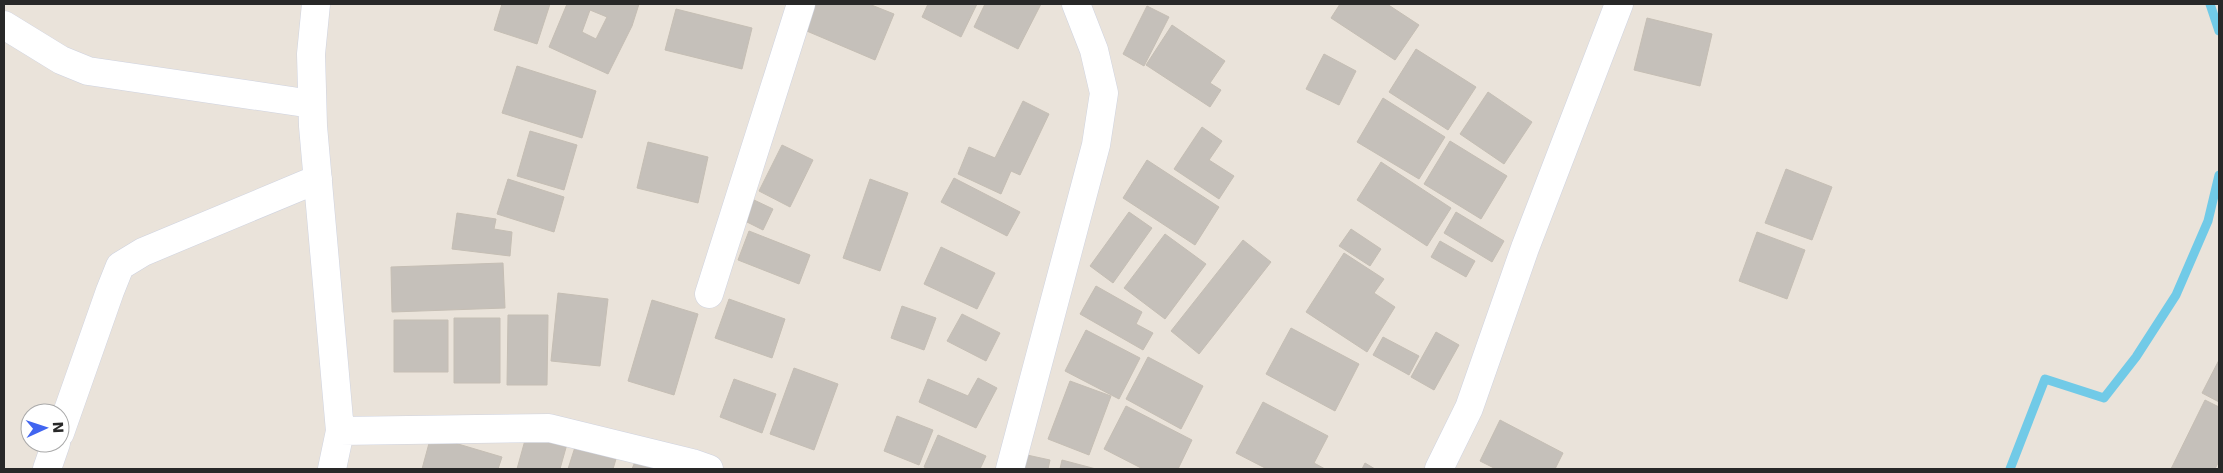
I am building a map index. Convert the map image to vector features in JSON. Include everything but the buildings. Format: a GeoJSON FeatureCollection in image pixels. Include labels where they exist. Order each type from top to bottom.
{"type":"FeatureCollection","features":[{"type":"Feature","properties":{"kind":"street"},"geometry":{"type":"LineString","coordinates":[[316,4],[311,54],[312,104],[340,431],[332,469]]}},
{"type":"Feature","properties":{"kind":"street"},"geometry":{"type":"LineString","coordinates":[[709,294],[801,4]]}},
{"type":"Feature","properties":{"kind":"street"},"geometry":{"type":"LineString","coordinates":[[1010,469],[1096,145],[1104,93],[1094,50],[1076,4]]}},
{"type":"Feature","properties":{"kind":"street"},"geometry":{"type":"LineString","coordinates":[[1439,469],[1469,408],[1525,248],[1619,4]]}},
{"type":"Feature","properties":{"kind":"street"},"geometry":{"type":"LineString","coordinates":[[4,25],[61,60],[88,71],[312,104]]}},
{"type":"Feature","properties":{"kind":"street"},"geometry":{"type":"LineString","coordinates":[[70,404],[120,266],[143,252],[318,179]]}},
{"type":"Feature","properties":{"kind":"street"},"geometry":{"type":"LineString","coordinates":[[340,431],[549,428],[710,469]]}},
{"type":"Feature","properties":{"kind":"street"},"geometry":{"type":"LineString","coordinates":[[47,469],[53,453]]}},
{"type":"Feature","properties":{"kind":"waterway"},"geometry":{"type":"LineString","coordinates":[[2210,4],[2219,31]]}},
{"type":"Feature","properties":{"kind":"waterway"},"geometry":{"type":"LineString","coordinates":[[2010,469],[2045,379],[2104,398],[2136,357],[2176,295],[2208,221],[2219,175]]}}]}
